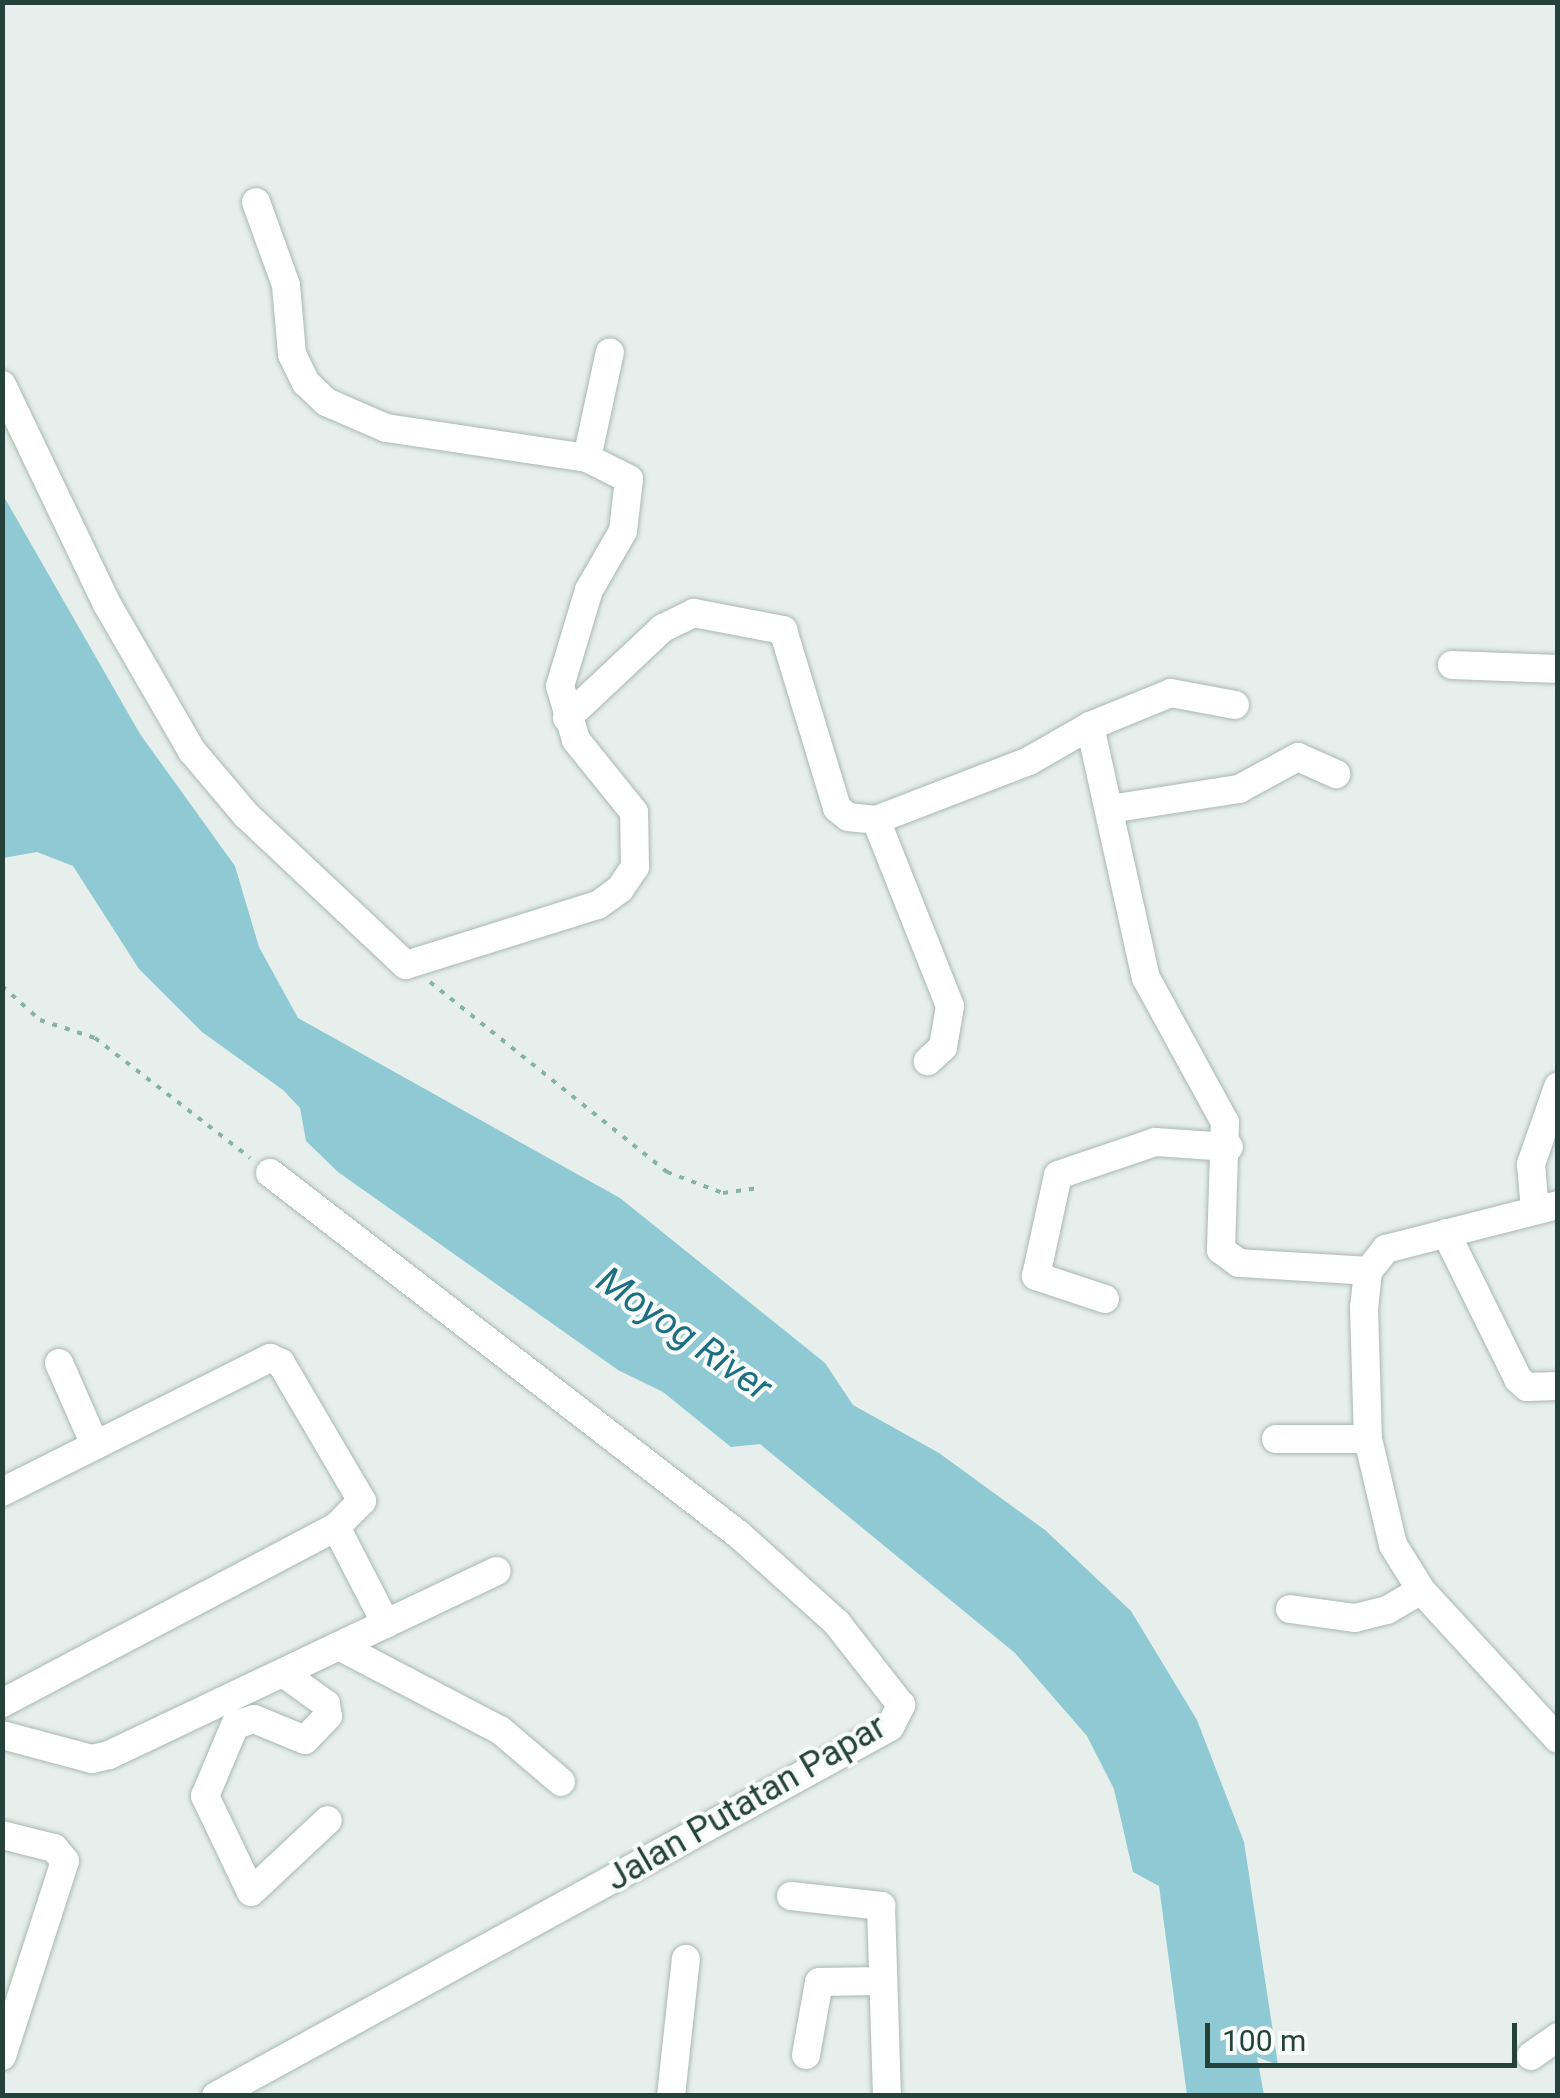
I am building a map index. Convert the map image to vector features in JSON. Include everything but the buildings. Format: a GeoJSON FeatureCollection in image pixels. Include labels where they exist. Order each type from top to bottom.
{"type":"FeatureCollection","features":[{"type":"Feature","properties":{"kind":"street"},"geometry":{"type":"LineString","coordinates":[[2,385],[107,604],[192,751],[246,815],[406,964],[598,905],[620,889],[635,867],[634,812],[567,718],[560,686],[566,649],[632,500],[629,478],[587,458],[421,435],[326,402],[306,383],[292,354],[286,285],[256,202]]}},
{"type":"Feature","properties":{"kind":"street"},"geometry":{"type":"LineString","coordinates":[[587,458],[610,352]]}},
{"type":"Feature","properties":{"kind":"street"},"geometry":{"type":"LineString","coordinates":[[567,718],[663,628],[694,613],[767,621],[784,630],[791,648],[837,808],[876,820],[1029,761],[1090,726],[1171,693],[1234,706]]}},
{"type":"Feature","properties":{"kind":"street"},"geometry":{"type":"LineString","coordinates":[[1452,665],[1558,669]]}},
{"type":"Feature","properties":{"kind":"street"},"geometry":{"type":"LineString","coordinates":[[1090,726],[1110,810],[1118,876],[1146,978],[1213,1092],[1229,1147],[1221,1238],[1227,1260],[1368,1271]]}},
{"type":"Feature","properties":{"kind":"street"},"geometry":{"type":"LineString","coordinates":[[1110,810],[1239,790],[1298,757],[1336,774]]}},
{"type":"Feature","properties":{"kind":"street"},"geometry":{"type":"LineString","coordinates":[[876,820],[950,1006],[943,1047],[928,1061]]}},
{"type":"Feature","properties":{"kind":"street"},"geometry":{"type":"LineString","coordinates":[[1558,1086],[1531,1164],[1546,1208],[1386,1249],[1368,1271],[1368,1439],[1388,1530],[1421,1590],[1558,1739]]}},
{"type":"Feature","properties":{"kind":"street"},"geometry":{"type":"LineString","coordinates":[[1105,1299],[1036,1276],[1058,1175],[1155,1142],[1229,1147]]}},
{"type":"Feature","properties":{"kind":"street","name":"Jalan Putatan Papar"},"geometry":{"type":"LineString","coordinates":[[216,2096],[890,1728],[901,1705],[837,1624],[738,1534],[270,1173]]}},
{"type":"Feature","properties":{"kind":"street"},"geometry":{"type":"LineString","coordinates":[[1446,1232],[1518,1379],[1527,1387],[1558,1386]]}},
{"type":"Feature","properties":{"kind":"street"},"geometry":{"type":"LineString","coordinates":[[2,1492],[270,1358],[281,1363],[358,1489],[358,1513],[336,1527],[2,1703]]}},
{"type":"Feature","properties":{"kind":"street"},"geometry":{"type":"LineString","coordinates":[[59,1363],[95,1445]]}},
{"type":"Feature","properties":{"kind":"street"},"geometry":{"type":"LineString","coordinates":[[1276,1439],[1368,1439]]}},
{"type":"Feature","properties":{"kind":"street"},"geometry":{"type":"LineString","coordinates":[[336,1527],[386,1624]]}},
{"type":"Feature","properties":{"kind":"street"},"geometry":{"type":"LineString","coordinates":[[2,1736],[92,1758],[109,1755],[497,1571]]}},
{"type":"Feature","properties":{"kind":"street"},"geometry":{"type":"LineString","coordinates":[[1290,1609],[1356,1618],[1388,1610],[1421,1590]]}},
{"type":"Feature","properties":{"kind":"street"},"geometry":{"type":"LineString","coordinates":[[338,1646],[500,1730],[561,1782]]}},
{"type":"Feature","properties":{"kind":"street"},"geometry":{"type":"LineString","coordinates":[[283,1672],[326,1704],[328,1716],[305,1740],[254,1720],[235,1725],[207,1784],[209,1808],[251,1892],[328,1820]]}},
{"type":"Feature","properties":{"kind":"street"},"geometry":{"type":"LineString","coordinates":[[2,1836],[54,1848],[65,1861],[2,2056]]}},
{"type":"Feature","properties":{"kind":"street"},"geometry":{"type":"LineString","coordinates":[[792,1896],[881,1906],[882,1981],[892,2052],[888,2096]]}},
{"type":"Feature","properties":{"kind":"street"},"geometry":{"type":"LineString","coordinates":[[670,2096],[686,1959]]}},
{"type":"Feature","properties":{"kind":"street"},"geometry":{"type":"LineString","coordinates":[[806,2055],[819,1982],[882,1981]]}},
{"type":"Feature","properties":{"kind":"street"},"geometry":{"type":"LineString","coordinates":[[1532,2056],[1558,2037]]}},
{"type":"Feature","properties":{"kind":"path"},"geometry":{"type":"LineString","coordinates":[[406,964],[667,1172],[723,1193],[757,1188]]}},
{"type":"Feature","properties":{"kind":"path"},"geometry":{"type":"LineString","coordinates":[[2,986],[40,1020],[96,1038],[270,1173]]}},
{"type":"Feature","properties":{"kind":"water","name":"Moyog River"},"geometry":{"type":"Polygon","coordinates":[[[3,495],[140,734],[235,866],[259,947],[298,1018],[620,1198],[825,1363],[853,1405],[939,1453],[1045,1530],[1131,1611],[1197,1720],[1244,1842],[1278,2065],[1257,2057],[1264,2095],[1187,2095],[1159,1886],[1133,1872],[1114,1789],[1087,1736],[1015,1653],[760,1444],[731,1447],[663,1392],[618,1370],[338,1172],[306,1141],[300,1108],[283,1090],[202,1032],[139,969],[73,866],[37,852],[3,858],[3,495]]]}}]}
